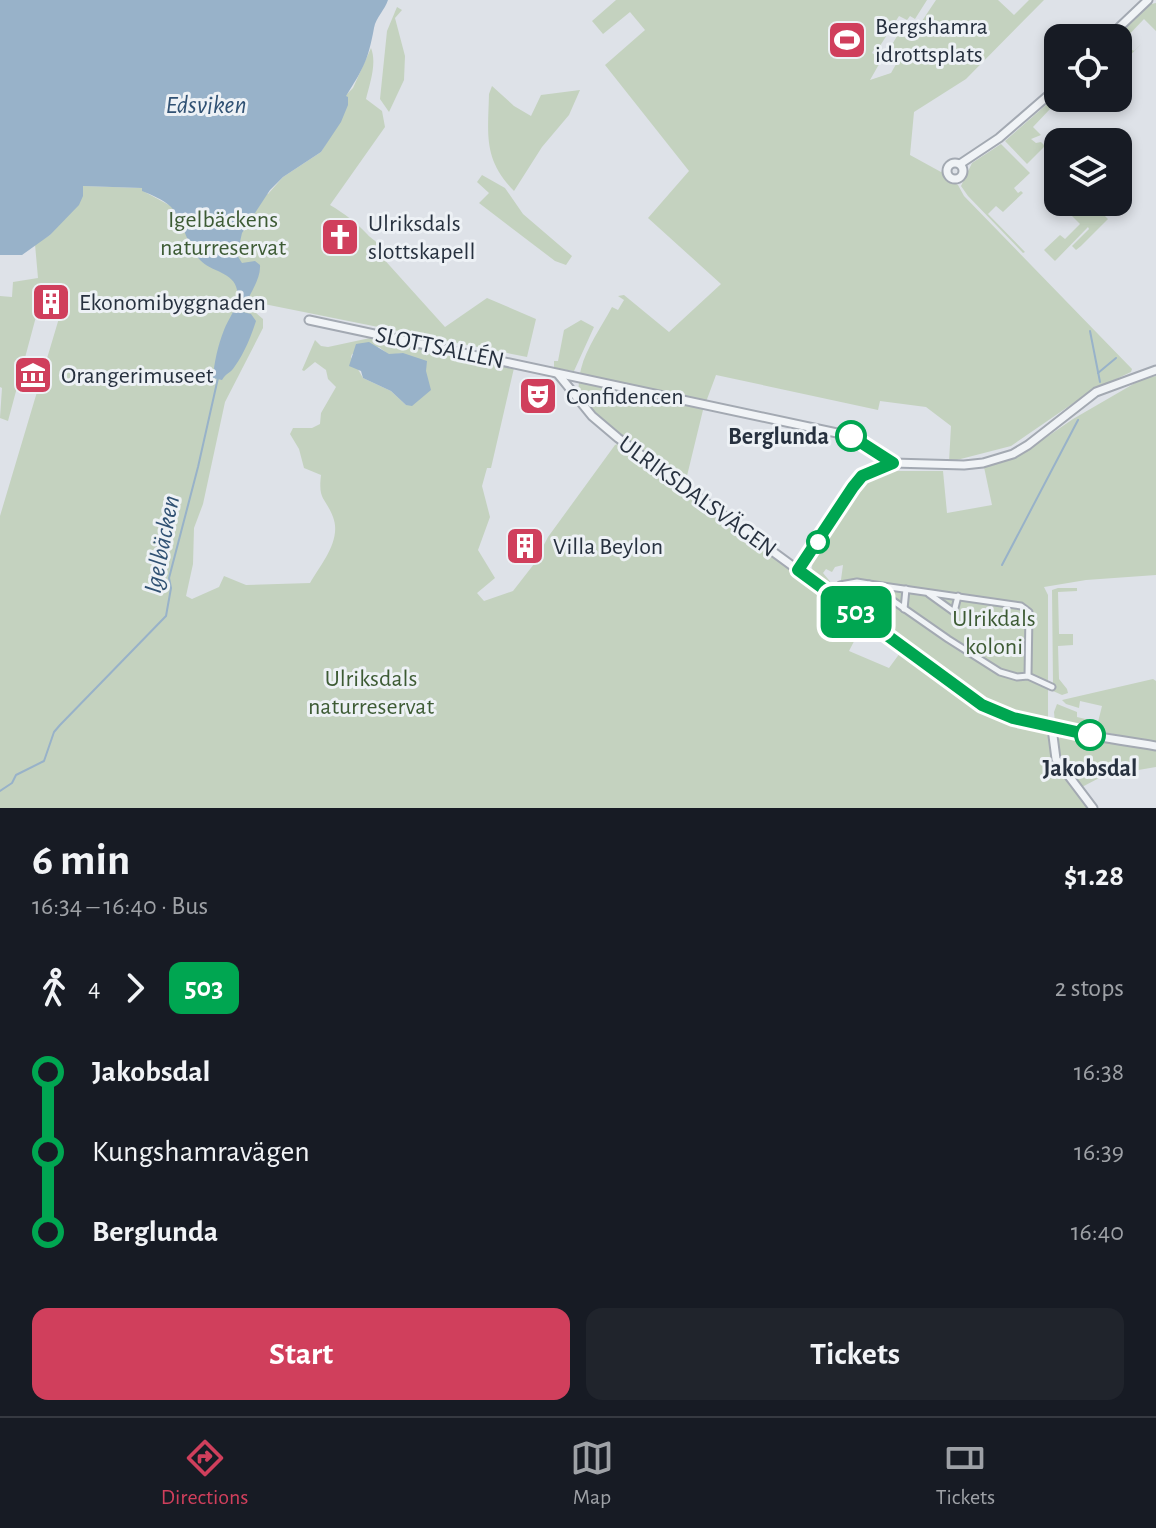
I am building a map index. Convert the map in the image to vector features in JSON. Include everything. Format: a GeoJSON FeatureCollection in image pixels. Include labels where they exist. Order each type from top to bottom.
{"type":"FeatureCollection","features":[{"type":"Feature","properties":{"kind":"street"},"geometry":{"type":"LineString","coordinates":[[1123,24],[1148,0]]}},
{"type":"Feature","properties":{"kind":"street"},"geometry":{"type":"LineString","coordinates":[[960,164],[999,138],[1044,99]]}},
{"type":"Feature","properties":{"kind":"street","name":"SLOTTSALLÉN"},"geometry":{"type":"LineString","coordinates":[[309,320],[851,436],[893,463]]}},
{"type":"Feature","properties":{"kind":"street"},"geometry":{"type":"LineString","coordinates":[[798,570],[862,476],[893,463],[964,465],[1013,454],[1096,392],[1156,370]]}},
{"type":"Feature","properties":{"kind":"street","name":"ULRIKSDALSVÄGEN"},"geometry":{"type":"LineString","coordinates":[[558,374],[592,416],[618,438],[982,705],[1013,718],[1052,728],[1156,746]]}},
{"type":"Feature","properties":{"kind":"street"},"geometry":{"type":"LineString","coordinates":[[840,585],[857,582],[1021,606],[1027,609],[1028,676]]}},
{"type":"Feature","properties":{"kind":"street"},"geometry":{"type":"LineString","coordinates":[[869,584],[1000,672],[1017,677],[1028,676],[1052,687]]}},
{"type":"Feature","properties":{"kind":"street"},"geometry":{"type":"LineString","coordinates":[[904,609],[906,589]]}},
{"type":"Feature","properties":{"kind":"street"},"geometry":{"type":"LineString","coordinates":[[927,592],[954,612],[958,596]]}},
{"type":"Feature","properties":{"kind":"street"},"geometry":{"type":"LineString","coordinates":[[1052,728],[1056,759],[1093,808]]}},
{"type":"Feature","properties":{"kind":"green space"},"geometry":{"type":"Polygon","coordinates":[[[616,0],[927,0],[915,19],[910,16],[907,20],[899,16],[878,49],[875,48],[872,53],[882,59],[870,80],[891,73],[899,59],[888,51],[899,33],[905,37],[912,25],[920,24],[936,0],[998,0],[1014,15],[1029,0],[1044,0],[966,79],[914,112],[910,155],[941,172],[944,170],[946,178],[958,185],[964,196],[1132,369],[1131,372],[1091,391],[1011,446],[949,462],[951,426],[926,407],[880,401],[878,410],[716,375],[703,410],[686,480],[614,432],[581,400],[579,384],[590,345],[612,307],[618,310],[624,300],[618,296],[624,295],[669,332],[721,284],[648,218],[689,171],[605,65],[645,30],[630,12],[603,34],[592,21],[616,0]]]}},
{"type":"Feature","properties":{"kind":"green space"},"geometry":{"type":"Polygon","coordinates":[[[1156,3],[1156,31],[1144,19],[1132,32],[1130,24],[1156,3]]]}},
{"type":"Feature","properties":{"kind":"green space"},"geometry":{"type":"Polygon","coordinates":[[[397,7],[402,10],[395,18],[405,56],[404,80],[389,112],[380,99],[387,31],[397,7]]]}},
{"type":"Feature","properties":{"kind":"green space"},"geometry":{"type":"Polygon","coordinates":[[[371,48],[373,67],[366,99],[382,111],[385,127],[330,205],[350,218],[376,242],[380,248],[374,254],[381,256],[445,327],[487,298],[536,319],[527,357],[259,303],[256,313],[263,319],[263,328],[225,402],[203,504],[194,528],[193,564],[186,596],[192,599],[219,587],[224,576],[246,585],[310,583],[329,552],[335,526],[321,494],[321,475],[304,468],[299,449],[290,434],[293,428],[312,428],[320,424],[321,413],[336,387],[328,379],[326,370],[315,362],[302,370],[315,340],[321,346],[328,347],[370,338],[514,368],[491,468],[487,468],[482,486],[490,517],[478,550],[495,578],[477,593],[484,601],[513,591],[534,564],[548,537],[615,445],[620,443],[980,706],[1001,720],[1044,730],[1054,761],[1088,808],[0,808],[0,516],[68,288],[53,284],[33,294],[37,313],[8,421],[0,418],[0,296],[12,297],[13,282],[38,278],[35,244],[50,235],[83,186],[142,188],[169,205],[268,194],[283,177],[321,152],[345,96],[353,88],[371,48]],[[379,347],[352,354],[351,357],[363,378],[391,391],[406,405],[403,353],[389,355],[379,347]],[[862,626],[849,651],[889,668],[900,653],[862,626]]]}},
{"type":"Feature","properties":{"kind":"green space"},"geometry":{"type":"Polygon","coordinates":[[[492,86],[514,106],[531,116],[541,95],[580,90],[569,115],[542,147],[514,191],[492,157],[488,122],[492,86]]]}},
{"type":"Feature","properties":{"kind":"green space"},"geometry":{"type":"Polygon","coordinates":[[[1044,107],[1044,112],[1047,112],[1033,127],[1041,135],[1031,139],[1041,142],[1044,147],[1027,164],[1005,141],[1044,107]]]}},
{"type":"Feature","properties":{"kind":"green space"},"geometry":{"type":"Polygon","coordinates":[[[1001,144],[1030,173],[1014,188],[1018,193],[1023,193],[1003,212],[996,206],[988,214],[1023,253],[961,186],[972,163],[1001,144]]]}},
{"type":"Feature","properties":{"kind":"green space"},"geometry":{"type":"Polygon","coordinates":[[[482,175],[505,188],[523,214],[572,256],[566,265],[555,261],[479,203],[489,193],[477,182],[482,175]]]}},
{"type":"Feature","properties":{"kind":"green space"},"geometry":{"type":"Polygon","coordinates":[[[1072,216],[1105,216],[1108,219],[1076,250],[1072,246],[1088,227],[1055,261],[1044,250],[1060,235],[1065,239],[1080,224],[1072,216]]]}},
{"type":"Feature","properties":{"kind":"green space"},"geometry":{"type":"Polygon","coordinates":[[[581,320],[594,327],[574,371],[554,368],[564,330],[581,320]]]}},
{"type":"Feature","properties":{"kind":"green space","name":"Ulrikdals koloni"},"geometry":{"type":"Polygon","coordinates":[[[1156,376],[1156,575],[1086,580],[1044,587],[1048,595],[1048,717],[1045,719],[1019,716],[994,707],[850,602],[836,591],[840,587],[843,565],[835,567],[832,572],[826,569],[823,573],[832,587],[813,575],[812,563],[823,534],[844,504],[875,471],[943,471],[947,513],[992,505],[984,467],[1022,454],[1073,419],[1142,379],[1156,376]]]}},
{"type":"Feature","properties":{"kind":"green space"},"geometry":{"type":"Polygon","coordinates":[[[1077,588],[1077,591],[1058,592],[1059,634],[1073,634],[1073,645],[1058,646],[1059,679],[1068,693],[1062,695],[1053,691],[1052,590],[1077,588]]]}},
{"type":"Feature","properties":{"kind":"green space"},"geometry":{"type":"Polygon","coordinates":[[[1153,679],[1156,681],[1156,742],[1055,723],[1057,704],[1077,712],[1077,717],[1098,722],[1102,706],[1080,701],[1079,708],[1062,700],[1153,679]]]}},
{"type":"Feature","properties":{"kind":"green space"},"geometry":{"type":"Polygon","coordinates":[[[1061,734],[1156,750],[1156,767],[1103,776],[1082,787],[1060,756],[1058,742],[1061,734]]]}},
{"type":"Feature","properties":{"kind":"water","name":"Edsviken"},"geometry":{"type":"Polygon","coordinates":[[[0,0],[388,0],[375,24],[364,64],[346,96],[348,105],[341,122],[321,152],[283,177],[270,190],[242,233],[237,255],[242,263],[255,261],[260,265],[243,312],[251,314],[256,321],[242,355],[222,380],[213,378],[214,366],[237,300],[235,284],[232,279],[200,260],[170,206],[142,191],[142,188],[83,186],[79,205],[50,235],[22,255],[0,255],[0,0]]]}},
{"type":"Feature","properties":{"kind":"water"},"geometry":{"type":"Polygon","coordinates":[[[369,342],[389,354],[403,353],[427,361],[431,390],[412,406],[406,405],[391,391],[363,378],[361,371],[349,366],[356,344],[369,342]]]}},
{"type":"Feature","properties":{"kind":"waterway"},"geometry":{"type":"LineString","coordinates":[[1090,331],[1100,382]]}},
{"type":"Feature","properties":{"kind":"waterway"},"geometry":{"type":"LineString","coordinates":[[1098,373],[1116,358]]}},
{"type":"Feature","properties":{"kind":"waterway","name":"Igelbäcken"},"geometry":{"type":"LineString","coordinates":[[0,791],[12,783],[16,775],[44,761],[54,732],[166,616],[171,588],[169,578],[218,378]]}},
{"type":"Feature","properties":{"kind":"waterway"},"geometry":{"type":"LineString","coordinates":[[1002,565],[1078,420]]}},
{"type":"Feature","properties":{"kind":"bus line","name":"503"},"geometry":{"type":"LineString","coordinates":[[851,436],[893,463],[862,476],[798,570],[982,705],[1013,718],[1090,735]]}},
{"type":"Feature","properties":{"kind":"place","name":"Bergshamra idrottsplats"},"geometry":{"type":"Point","coordinates":[847,40]}},
{"type":"Feature","properties":{"kind":"place","name":"Ulriksdals slottskapell"},"geometry":{"type":"Point","coordinates":[340,237]}},
{"type":"Feature","properties":{"kind":"place","name":"Ekonomibyggnaden"},"geometry":{"type":"Point","coordinates":[51,302]}},
{"type":"Feature","properties":{"kind":"place","name":"Orangerimuseet"},"geometry":{"type":"Point","coordinates":[33,375]}},
{"type":"Feature","properties":{"kind":"place","name":"Confidencen"},"geometry":{"type":"Point","coordinates":[538,396]}},
{"type":"Feature","properties":{"kind":"place","name":"Berglunda"},"geometry":{"type":"Point","coordinates":[851,436]}},
{"type":"Feature","properties":{"kind":"place","name":"Villa Beylon"},"geometry":{"type":"Point","coordinates":[525,546]}},
{"type":"Feature","properties":{"kind":"place","name":"Jakobsdal"},"geometry":{"type":"Point","coordinates":[1090,735]}},
{"type":"Feature","properties":{"kind":"park label","name":"Igelbäckens naturreservat"},"geometry":{"type":"Point","coordinates":[223,233]}},
{"type":"Feature","properties":{"kind":"park label","name":"Ulriksdals naturreservat"},"geometry":{"type":"Point","coordinates":[371,692]}}]}
